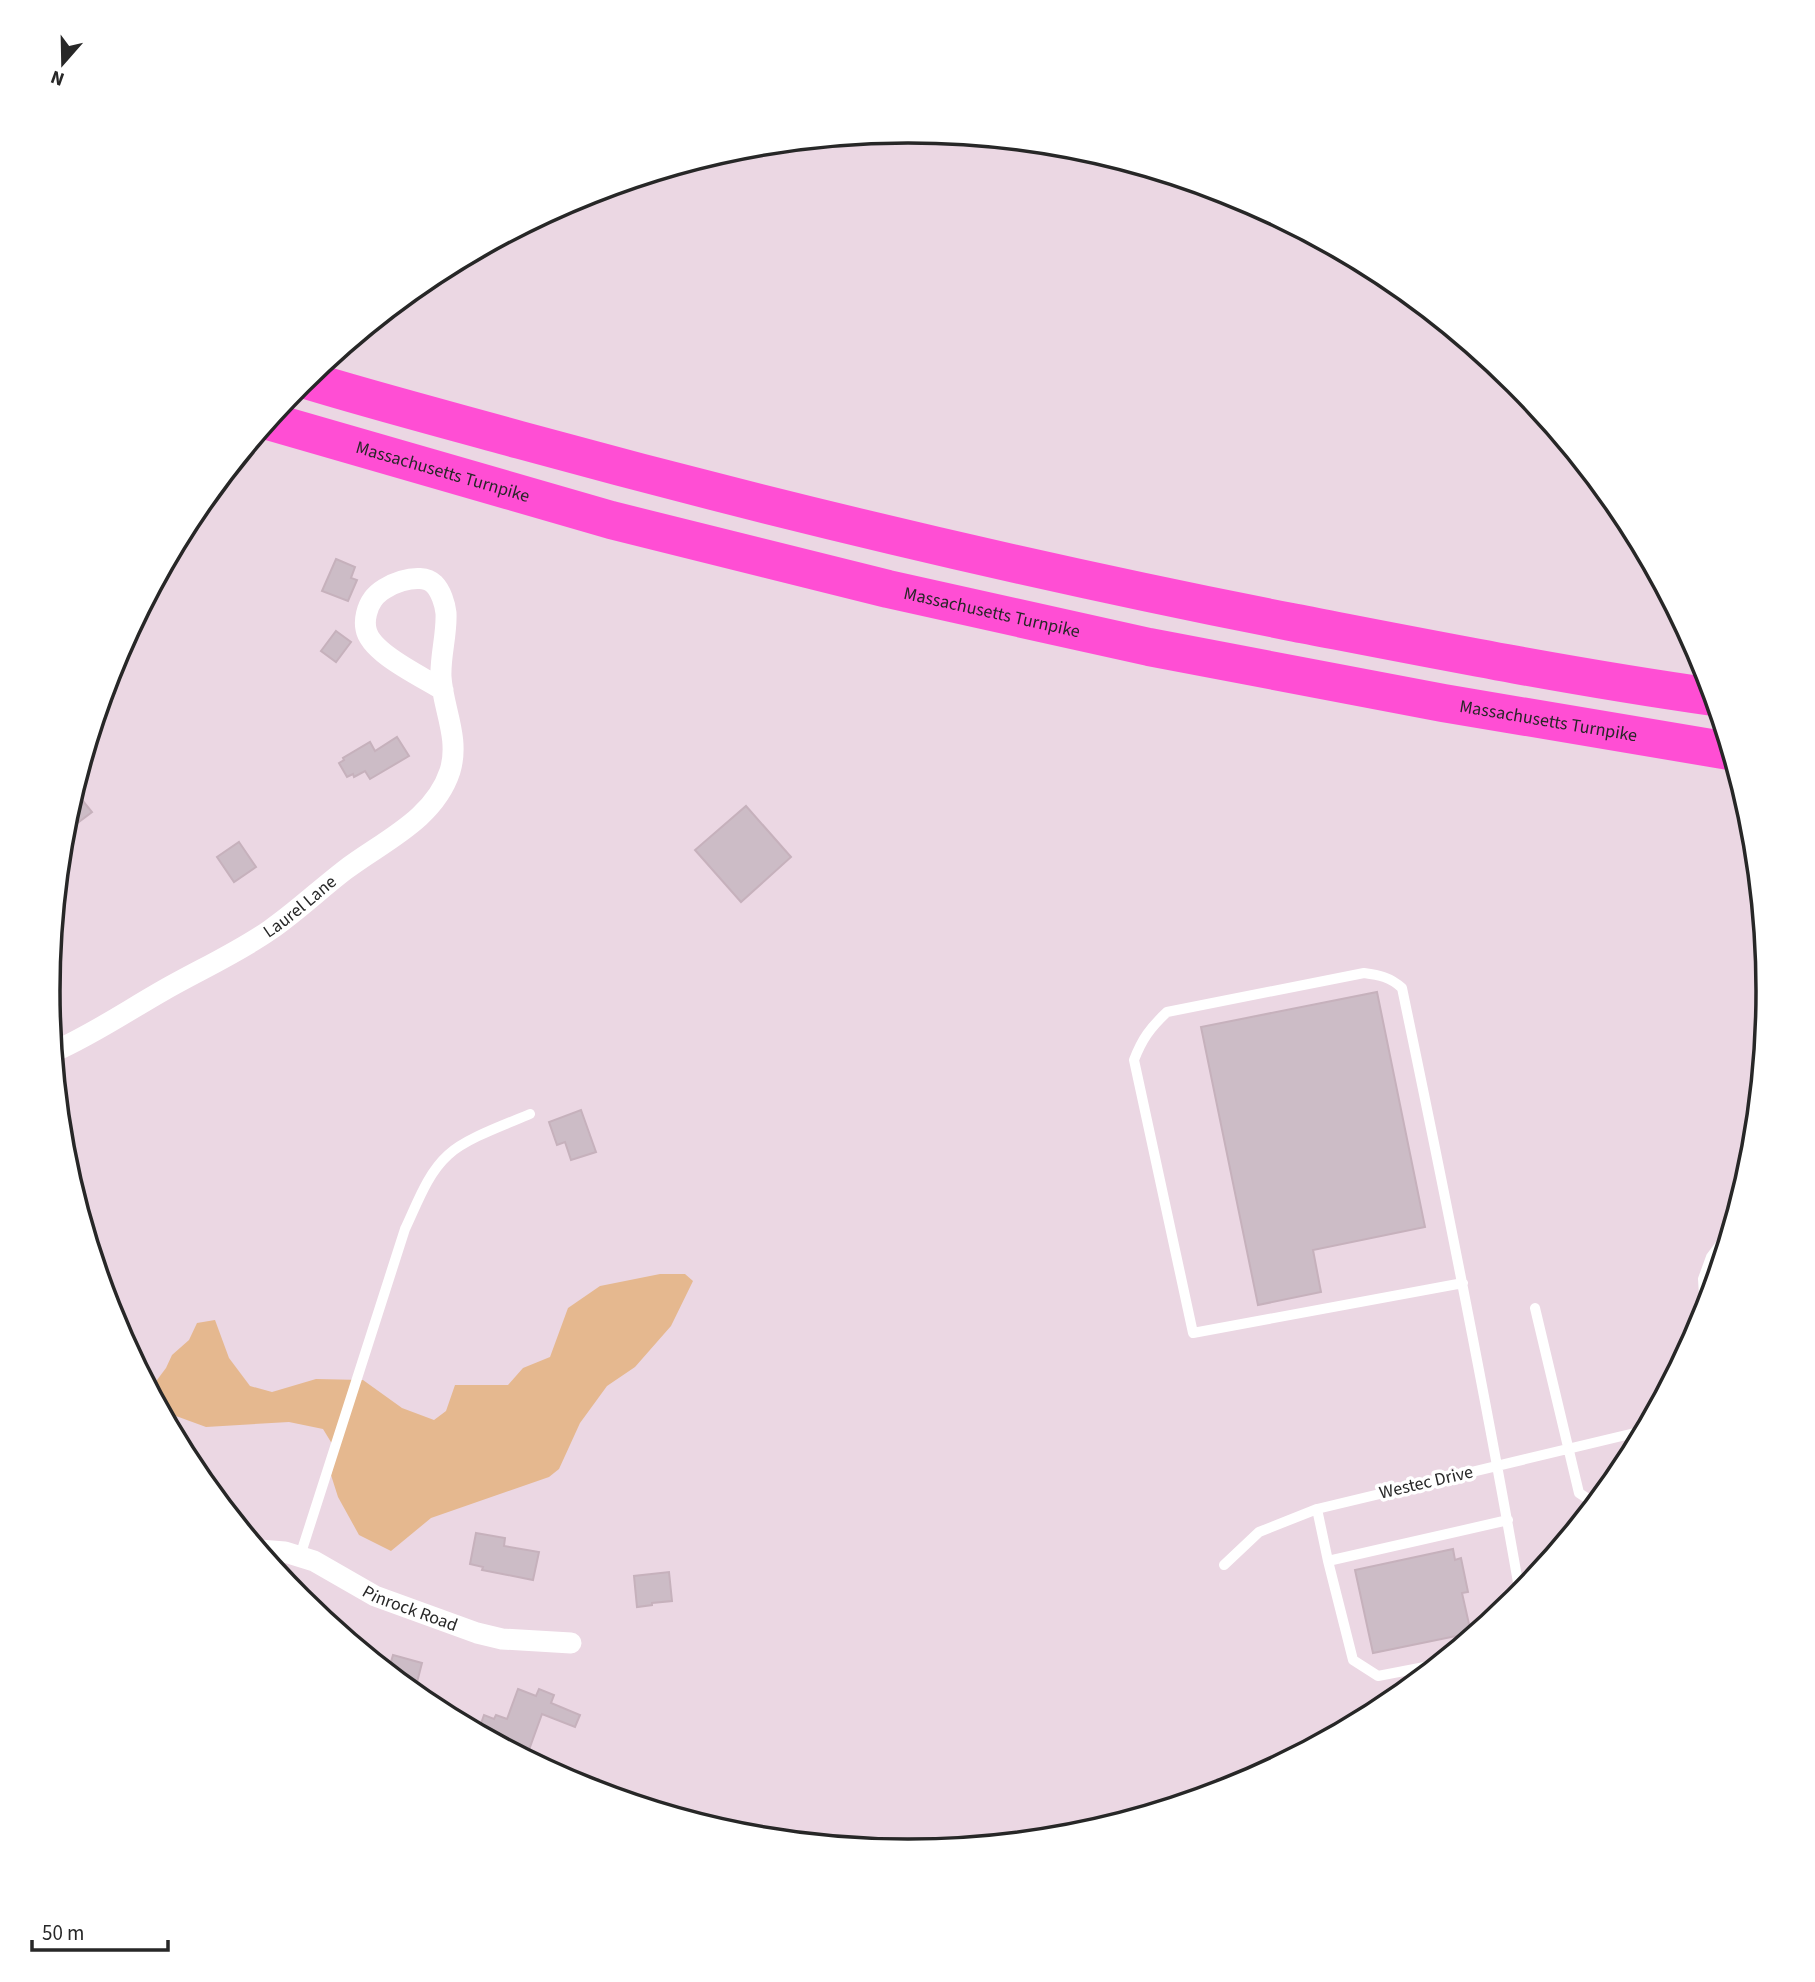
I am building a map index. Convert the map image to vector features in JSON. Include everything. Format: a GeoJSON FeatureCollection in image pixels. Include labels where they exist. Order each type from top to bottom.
{"type":"FeatureCollection","features":[{"type":"Feature","properties":{"kind":"highway"},"geometry":{"type":"LineString","coordinates":[[317,383],[634,471],[1059,574],[1443,652],[1702,695]]}},
{"type":"Feature","properties":{"kind":"highway","name":"Massachusetts Turnpike"},"geometry":{"type":"LineString","coordinates":[[278,424],[611,520],[888,589],[1176,652],[1443,703],[1720,749]]}},
{"type":"Feature","properties":{"kind":"street","name":"Laurel Lane"},"geometry":{"type":"LineString","coordinates":[[61,1048],[271,929],[328,883],[413,823],[441,791],[453,756],[452,728],[441,677],[446,614],[435,585],[425,579],[412,579],[391,585],[379,592],[368,607],[366,632],[388,658],[443,690]]}},
{"type":"Feature","properties":{"kind":"street","name":"Pinrock Road"},"geometry":{"type":"LineString","coordinates":[[271,1551],[300,1556],[327,1567],[361,1590],[477,1633],[502,1639],[571,1643]]}},
{"type":"Feature","properties":{"kind":"lane"},"geometry":{"type":"LineString","coordinates":[[1463,1283],[1193,1334],[1134,1060],[1150,1027],[1167,1012],[1351,976],[1380,975],[1394,980],[1402,988],[1463,1283],[1517,1580]]}},
{"type":"Feature","properties":{"kind":"lane"},"geometry":{"type":"LineString","coordinates":[[300,1556],[405,1229],[428,1181],[449,1154],[477,1137],[530,1114]]}},
{"type":"Feature","properties":{"kind":"lane"},"geometry":{"type":"LineString","coordinates":[[1703,1283],[1713,1254]]}},
{"type":"Feature","properties":{"kind":"lane"},"geometry":{"type":"LineString","coordinates":[[1535,1308],[1579,1493],[1587,1498]]}},
{"type":"Feature","properties":{"kind":"lane","name":"Westec Drive"},"geometry":{"type":"LineString","coordinates":[[1224,1565],[1259,1532],[1317,1509],[1630,1434]]}},
{"type":"Feature","properties":{"kind":"lane"},"geometry":{"type":"LineString","coordinates":[[1317,1509],[1353,1660],[1378,1676],[1418,1668]]}},
{"type":"Feature","properties":{"kind":"lane"},"geometry":{"type":"LineString","coordinates":[[1328,1561],[1507,1520]]}},
{"type":"Feature","properties":{"kind":"shaded area"},"geometry":{"type":"Polygon","coordinates":[[[660,1274],[685,1274],[693,1281],[671,1326],[635,1367],[607,1386],[580,1423],[559,1469],[549,1477],[431,1518],[391,1551],[359,1535],[338,1497],[331,1475],[337,1452],[323,1429],[289,1422],[206,1427],[173,1415],[155,1382],[172,1355],[189,1340],[197,1323],[215,1320],[229,1358],[250,1386],[272,1392],[316,1379],[363,1380],[402,1408],[434,1420],[446,1411],[455,1385],[508,1385],[523,1368],[550,1357],[568,1308],[600,1286],[660,1274]]]}},
{"type":"Feature","properties":{"kind":"building"},"geometry":{"type":"Polygon","coordinates":[[[336,559],[355,567],[351,578],[357,580],[348,601],[322,591],[336,559]]]}},
{"type":"Feature","properties":{"kind":"building"},"geometry":{"type":"Polygon","coordinates":[[[336,631],[351,642],[336,662],[321,651],[336,631]]]}},
{"type":"Feature","properties":{"kind":"building"},"geometry":{"type":"Polygon","coordinates":[[[397,737],[409,756],[370,779],[365,771],[354,777],[353,774],[347,777],[339,763],[343,758],[370,742],[375,751],[397,737]]]}},
{"type":"Feature","properties":{"kind":"building"},"geometry":{"type":"Polygon","coordinates":[[[82,800],[92,812],[76,824],[82,800]]]}},
{"type":"Feature","properties":{"kind":"building"},"geometry":{"type":"Polygon","coordinates":[[[746,806],[791,857],[741,902],[695,850],[746,806]]]}},
{"type":"Feature","properties":{"kind":"building"},"geometry":{"type":"Polygon","coordinates":[[[239,842],[256,867],[234,882],[217,857],[239,842]]]}},
{"type":"Feature","properties":{"kind":"building"},"geometry":{"type":"Polygon","coordinates":[[[1377,992],[1425,1227],[1313,1250],[1321,1292],[1258,1305],[1201,1027],[1377,992]]]}},
{"type":"Feature","properties":{"kind":"building"},"geometry":{"type":"Polygon","coordinates":[[[581,1110],[596,1152],[571,1160],[565,1142],[557,1145],[549,1122],[581,1110]]]}},
{"type":"Feature","properties":{"kind":"building"},"geometry":{"type":"Polygon","coordinates":[[[476,1533],[505,1538],[504,1546],[539,1552],[533,1580],[482,1570],[483,1567],[470,1564],[476,1533]]]}},
{"type":"Feature","properties":{"kind":"building"},"geometry":{"type":"Polygon","coordinates":[[[1453,1549],[1455,1560],[1461,1558],[1468,1592],[1462,1593],[1470,1627],[1459,1635],[1373,1653],[1355,1570],[1453,1549]]]}},
{"type":"Feature","properties":{"kind":"building"},"geometry":{"type":"Polygon","coordinates":[[[669,1572],[672,1601],[637,1607],[634,1576],[669,1572]]]}},
{"type":"Feature","properties":{"kind":"building"},"geometry":{"type":"Polygon","coordinates":[[[393,1655],[422,1663],[417,1682],[391,1664],[393,1655]]]}},
{"type":"Feature","properties":{"kind":"building"},"geometry":{"type":"Polygon","coordinates":[[[518,1689],[536,1696],[539,1689],[554,1695],[551,1703],[580,1715],[575,1727],[542,1714],[529,1750],[481,1724],[484,1715],[494,1719],[496,1715],[507,1719],[518,1689]]]}}]}
